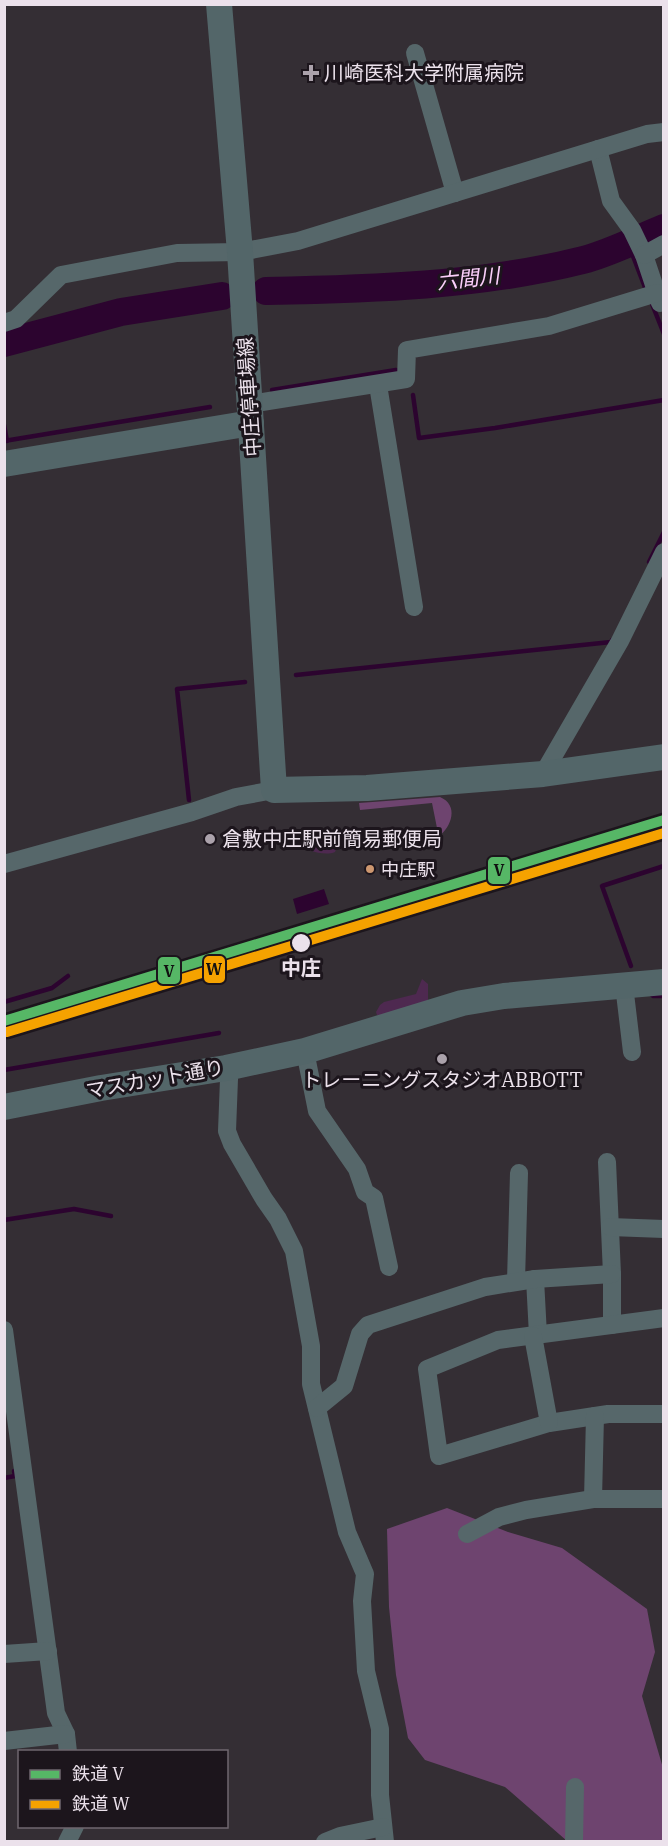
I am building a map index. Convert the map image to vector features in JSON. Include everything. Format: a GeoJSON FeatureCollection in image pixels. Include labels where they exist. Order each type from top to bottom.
{"type":"FeatureCollection","features":[{"type":"Feature","properties":{"kind":"street","name":"中庄停車場線"},"geometry":{"type":"LineString","coordinates":[[219,4],[240,252],[274,790]]}},
{"type":"Feature","properties":{"kind":"street"},"geometry":{"type":"LineString","coordinates":[[415,53],[455,193]]}},
{"type":"Feature","properties":{"kind":"street"},"geometry":{"type":"LineString","coordinates":[[4,323],[16,319],[61,275],[177,253],[240,252],[298,241],[647,134],[663,132]]}},
{"type":"Feature","properties":{"kind":"street"},"geometry":{"type":"LineString","coordinates":[[4,464],[250,414],[406,379],[407,350],[549,326],[653,297],[642,253],[632,230],[611,201],[598,149]]}},
{"type":"Feature","properties":{"kind":"street"},"geometry":{"type":"LineString","coordinates":[[642,253],[663,244]]}},
{"type":"Feature","properties":{"kind":"street"},"geometry":{"type":"LineString","coordinates":[[378,385],[414,607]]}},
{"type":"Feature","properties":{"kind":"street"},"geometry":{"type":"LineString","coordinates":[[543,774],[620,641],[663,552]]}},
{"type":"Feature","properties":{"kind":"street"},"geometry":{"type":"LineString","coordinates":[[4,864],[192,812],[236,797],[274,790],[367,788],[543,774],[663,757]]}},
{"type":"Feature","properties":{"kind":"street","name":"マスカット通り"},"geometry":{"type":"LineString","coordinates":[[4,1107],[226,1068],[305,1051],[462,1003],[504,996],[663,982]]}},
{"type":"Feature","properties":{"kind":"street"},"geometry":{"type":"LineString","coordinates":[[624,985],[632,1052]]}},
{"type":"Feature","properties":{"kind":"street"},"geometry":{"type":"LineString","coordinates":[[305,1051],[317,1111],[357,1169],[365,1192],[374,1198],[389,1267]]}},
{"type":"Feature","properties":{"kind":"street"},"geometry":{"type":"LineString","coordinates":[[226,1068],[229,1079],[227,1131],[231,1144],[278,1219],[294,1251],[311,1346],[311,1384],[347,1532],[365,1574],[362,1601],[366,1671],[380,1729],[384,1834],[340,1836],[326,1842]]}},
{"type":"Feature","properties":{"kind":"street"},"geometry":{"type":"LineString","coordinates":[[607,1162],[612,1325]]}},
{"type":"Feature","properties":{"kind":"street"},"geometry":{"type":"LineString","coordinates":[[516,1281],[519,1173]]}},
{"type":"Feature","properties":{"kind":"street"},"geometry":{"type":"LineString","coordinates":[[610,1227],[663,1229]]}},
{"type":"Feature","properties":{"kind":"street"},"geometry":{"type":"LineString","coordinates":[[317,1408],[344,1386],[360,1334],[368,1324],[485,1287],[535,1279],[612,1274]]}},
{"type":"Feature","properties":{"kind":"street"},"geometry":{"type":"LineString","coordinates":[[535,1279],[535,1335],[549,1423]]}},
{"type":"Feature","properties":{"kind":"street"},"geometry":{"type":"LineString","coordinates":[[663,1318],[498,1340],[427,1369],[439,1456],[549,1423],[608,1414],[663,1414]]}},
{"type":"Feature","properties":{"kind":"street"},"geometry":{"type":"LineString","coordinates":[[4,1330],[56,1713],[67,1743],[4,1741]]}},
{"type":"Feature","properties":{"kind":"street"},"geometry":{"type":"LineString","coordinates":[[592,1498],[595,1416]]}},
{"type":"Feature","properties":{"kind":"street"},"geometry":{"type":"LineString","coordinates":[[467,1533],[499,1517],[592,1498],[663,1499]]}},
{"type":"Feature","properties":{"kind":"street"},"geometry":{"type":"LineString","coordinates":[[4,1654],[48,1651]]}},
{"type":"Feature","properties":{"kind":"street"},"geometry":{"type":"LineString","coordinates":[[574,1842],[575,1787]]}},
{"type":"Feature","properties":{"kind":"street"},"geometry":{"type":"LineString","coordinates":[[67,1842],[74,1828]]}},
{"type":"Feature","properties":{"kind":"shaded area"},"geometry":{"type":"Polygon","coordinates":[[[440,797],[450,805],[450,822],[438,837],[420,845],[418,831],[437,828],[432,803],[360,810],[359,803],[440,797]]]}},
{"type":"Feature","properties":{"kind":"shaded area"},"geometry":{"type":"Polygon","coordinates":[[[303,829],[337,836],[338,844],[335,852],[320,853],[293,844],[292,833],[303,829]]]}},
{"type":"Feature","properties":{"kind":"shaded area"},"geometry":{"type":"Polygon","coordinates":[[[324,889],[329,904],[297,914],[293,899],[324,889]]]}},
{"type":"Feature","properties":{"kind":"shaded area"},"geometry":{"type":"Polygon","coordinates":[[[422,979],[428,984],[428,1001],[387,1015],[377,1015],[376,1012],[384,1002],[416,994],[422,979]]]}},
{"type":"Feature","properties":{"kind":"shaded area"},"geometry":{"type":"Polygon","coordinates":[[[447,1508],[508,1532],[562,1548],[647,1609],[655,1652],[642,1696],[663,1768],[663,1841],[567,1841],[505,1787],[425,1760],[408,1738],[396,1675],[389,1607],[387,1529],[447,1508]]]}},
{"type":"Feature","properties":{"kind":"waterway","name":"六間川"},"geometry":{"type":"LineString","coordinates":[[266,291],[385,287],[505,276],[593,257],[664,228]]}},
{"type":"Feature","properties":{"kind":"waterway"},"geometry":{"type":"LineString","coordinates":[[628,243],[646,290]]}},
{"type":"Feature","properties":{"kind":"waterway","name":"六間川"},"geometry":{"type":"LineString","coordinates":[[4,343],[121,312],[222,296]]}},
{"type":"Feature","properties":{"kind":"waterway"},"geometry":{"type":"LineString","coordinates":[[652,304],[664,334]]}},
{"type":"Feature","properties":{"kind":"waterway"},"geometry":{"type":"LineString","coordinates":[[272,390],[396,370]]}},
{"type":"Feature","properties":{"kind":"waterway"},"geometry":{"type":"LineString","coordinates":[[413,395],[419,438],[664,400]]}},
{"type":"Feature","properties":{"kind":"waterway"},"geometry":{"type":"LineString","coordinates":[[4,441],[210,407]]}},
{"type":"Feature","properties":{"kind":"waterway"},"geometry":{"type":"LineString","coordinates":[[4,425],[7,441]]}},
{"type":"Feature","properties":{"kind":"waterway"},"geometry":{"type":"LineString","coordinates":[[649,562],[664,532]]}},
{"type":"Feature","properties":{"kind":"waterway"},"geometry":{"type":"LineString","coordinates":[[296,675],[611,642],[612,640]]}},
{"type":"Feature","properties":{"kind":"waterway"},"geometry":{"type":"LineString","coordinates":[[189,800],[177,689],[245,682]]}},
{"type":"Feature","properties":{"kind":"waterway"},"geometry":{"type":"LineString","coordinates":[[631,966],[602,886],[664,866]]}},
{"type":"Feature","properties":{"kind":"waterway"},"geometry":{"type":"LineString","coordinates":[[4,1002],[52,988],[68,976]]}},
{"type":"Feature","properties":{"kind":"waterway"},"geometry":{"type":"LineString","coordinates":[[651,994],[664,996]]}},
{"type":"Feature","properties":{"kind":"waterway"},"geometry":{"type":"LineString","coordinates":[[4,1070],[219,1033]]}},
{"type":"Feature","properties":{"kind":"waterway"},"geometry":{"type":"LineString","coordinates":[[4,1220],[74,1209],[111,1216]]}},
{"type":"Feature","properties":{"kind":"waterway"},"geometry":{"type":"LineString","coordinates":[[4,1478],[15,1476],[14,1471]]}},
{"type":"Feature","properties":{"kind":"rail line","name":"V"},"geometry":{"type":"LineString","coordinates":[[4,1021],[664,820]]}},
{"type":"Feature","properties":{"kind":"rail line","name":"W"},"geometry":{"type":"LineString","coordinates":[[7,1032],[664,833]]}},
{"type":"Feature","properties":{"kind":"place","name":"川崎医科大学附属病院"},"geometry":{"type":"Point","coordinates":[311,73]}},
{"type":"Feature","properties":{"kind":"place","name":"倉敷中庄駅前簡易郵便局"},"geometry":{"type":"Point","coordinates":[210,839]}},
{"type":"Feature","properties":{"kind":"place","name":"中庄駅"},"geometry":{"type":"Point","coordinates":[370,869]}},
{"type":"Feature","properties":{"kind":"place","name":"中庄"},"geometry":{"type":"Point","coordinates":[301,943]}},
{"type":"Feature","properties":{"kind":"place","name":"トレーニングスタジオABBOTT"},"geometry":{"type":"Point","coordinates":[442,1059]}}]}
